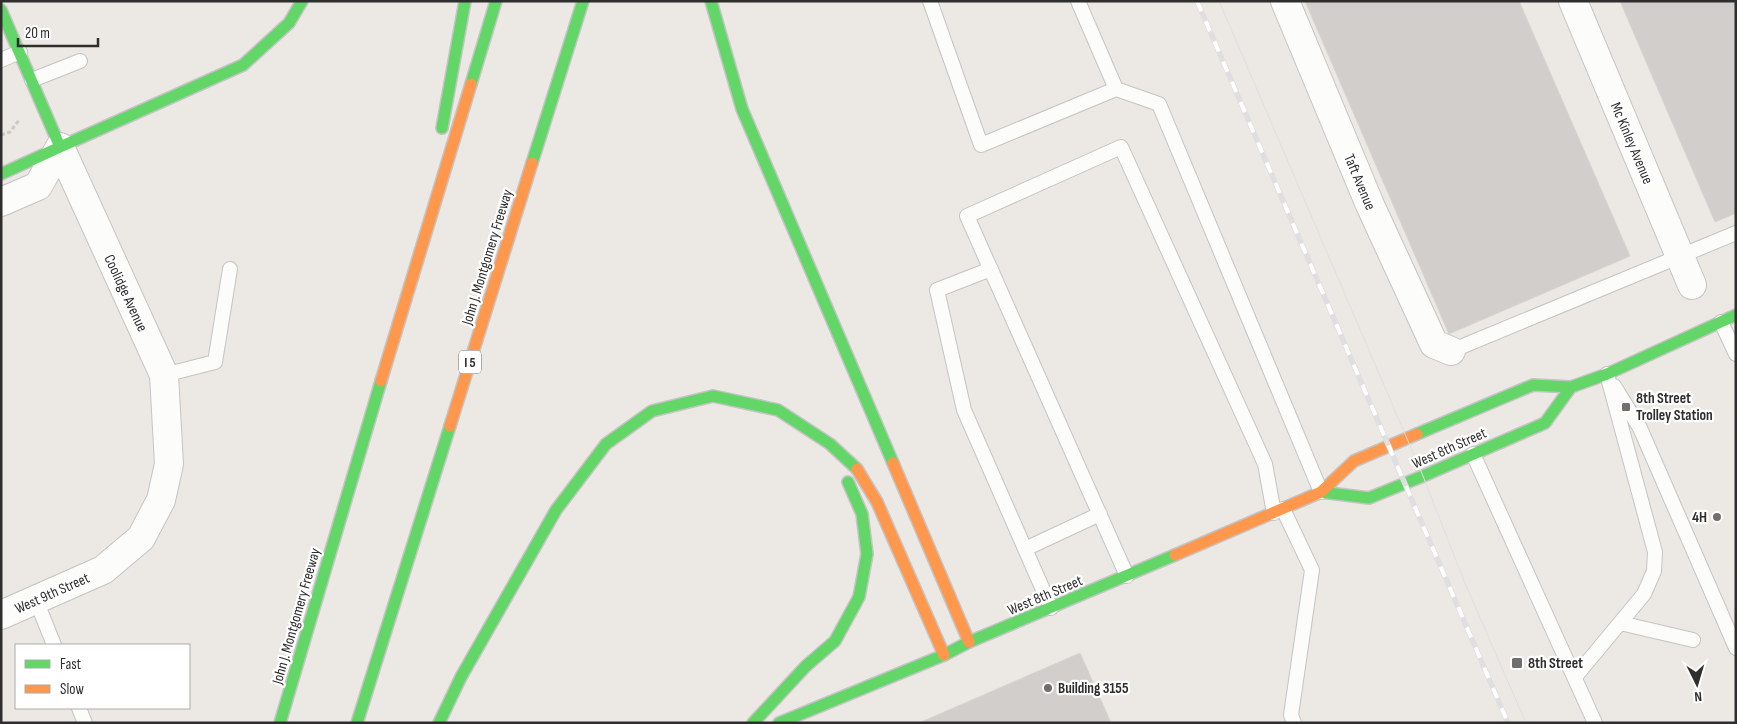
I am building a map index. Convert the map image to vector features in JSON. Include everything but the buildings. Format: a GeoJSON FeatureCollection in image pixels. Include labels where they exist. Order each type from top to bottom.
{"type":"FeatureCollection","features":[{"type":"Feature","properties":{"kind":"main road"},"geometry":{"type":"LineString","coordinates":[[1,174],[243,65],[289,23],[302,1]]}},
{"type":"Feature","properties":{"kind":"main road"},"geometry":{"type":"LineString","coordinates":[[440,138],[466,1]]}},
{"type":"Feature","properties":{"kind":"main road","name":"John J. Montgomery Freeway"},"geometry":{"type":"LineString","coordinates":[[280,723],[369,420],[496,1]]}},
{"type":"Feature","properties":{"kind":"main road","name":"John J. Montgomery Freeway"},"geometry":{"type":"LineString","coordinates":[[357,723],[583,1]]}},
{"type":"Feature","properties":{"kind":"main road"},"geometry":{"type":"LineString","coordinates":[[710,1],[742,109],[969,642]]}},
{"type":"Feature","properties":{"kind":"main road","name":"Coolidge Avenue"},"geometry":{"type":"LineString","coordinates":[[1,10],[60,147]]}},
{"type":"Feature","properties":{"kind":"main road"},"geometry":{"type":"LineString","coordinates":[[416,266],[436,158]]}},
{"type":"Feature","properties":{"kind":"main road","name":"West 8th Street"},"geometry":{"type":"LineString","coordinates":[[779,723],[944,655],[969,642],[1321,492],[1354,461],[1533,385],[1572,387],[1607,374],[1736,315]]}},
{"type":"Feature","properties":{"kind":"main road","name":"West 8th Street"},"geometry":{"type":"LineString","coordinates":[[1321,492],[1369,498],[1545,423],[1572,387]]}},
{"type":"Feature","properties":{"kind":"main road"},"geometry":{"type":"LineString","coordinates":[[439,723],[461,677],[556,510],[606,444],[652,411],[713,396],[778,410],[830,444],[856,469],[877,502],[944,655]]}},
{"type":"Feature","properties":{"kind":"main road"},"geometry":{"type":"LineString","coordinates":[[753,723],[806,666],[834,641],[859,597],[867,554],[862,514],[830,444]]}},
{"type":"Feature","properties":{"kind":"street","name":"Taft Avenue"},"geometry":{"type":"LineString","coordinates":[[1285,1],[1370,205],[1434,344],[1451,351]]}},
{"type":"Feature","properties":{"kind":"street","name":"Mc Kinley Avenue"},"geometry":{"type":"LineString","coordinates":[[1572,1],[1692,285]]}},
{"type":"Feature","properties":{"kind":"street"},"geometry":{"type":"LineString","coordinates":[[1,202],[38,186],[60,147]]}},
{"type":"Feature","properties":{"kind":"street","name":"Coolidge Avenue"},"geometry":{"type":"LineString","coordinates":[[60,147],[164,375],[169,464],[161,500],[141,538],[103,570]]}},
{"type":"Feature","properties":{"kind":"street","name":"West 9th Street"},"geometry":{"type":"LineString","coordinates":[[1,615],[103,570]]}},
{"type":"Feature","properties":{"kind":"lane"},"geometry":{"type":"LineString","coordinates":[[930,1],[981,145],[1116,89],[1159,104],[1321,492]]}},
{"type":"Feature","properties":{"kind":"lane"},"geometry":{"type":"LineString","coordinates":[[1078,1],[1116,89]]}},
{"type":"Feature","properties":{"kind":"lane"},"geometry":{"type":"LineString","coordinates":[[1,60],[20,52]]}},
{"type":"Feature","properties":{"kind":"lane"},"geometry":{"type":"LineString","coordinates":[[32,80],[80,61]]}},
{"type":"Feature","properties":{"kind":"lane"},"geometry":{"type":"LineString","coordinates":[[1127,576],[967,216],[1121,147],[1265,464],[1279,511],[1312,570],[1291,715],[1294,723]]}},
{"type":"Feature","properties":{"kind":"lane"},"geometry":{"type":"LineString","coordinates":[[1451,351],[1736,233]]}},
{"type":"Feature","properties":{"kind":"lane"},"geometry":{"type":"LineString","coordinates":[[164,375],[215,362],[230,269]]}},
{"type":"Feature","properties":{"kind":"lane"},"geometry":{"type":"LineString","coordinates":[[990,269],[937,290],[964,410],[1051,608]]}},
{"type":"Feature","properties":{"kind":"lane"},"geometry":{"type":"LineString","coordinates":[[1721,322],[1736,354]]}},
{"type":"Feature","properties":{"kind":"lane"},"geometry":{"type":"LineString","coordinates":[[1575,677],[1644,594],[1654,571],[1655,552],[1607,374]]}},
{"type":"Feature","properties":{"kind":"lane"},"geometry":{"type":"LineString","coordinates":[[1607,374],[1640,428],[1736,648]]}},
{"type":"Feature","properties":{"kind":"lane"},"geometry":{"type":"LineString","coordinates":[[1473,454],[1595,723]]}},
{"type":"Feature","properties":{"kind":"lane"},"geometry":{"type":"LineString","coordinates":[[1025,550],[1100,514]]}},
{"type":"Feature","properties":{"kind":"lane"},"geometry":{"type":"LineString","coordinates":[[36,600],[54,644]]}},
{"type":"Feature","properties":{"kind":"lane"},"geometry":{"type":"LineString","coordinates":[[1620,623],[1693,640]]}},
{"type":"Feature","properties":{"kind":"lane"},"geometry":{"type":"LineString","coordinates":[[79,709],[85,723]]}},
{"type":"Feature","properties":{"kind":"path"},"geometry":{"type":"LineString","coordinates":[[1,135],[10,132],[20,119]]}},
{"type":"Feature","properties":{"kind":"tram line"},"geometry":{"type":"LineString","coordinates":[[1219,1],[1423,476],[1464,581],[1526,723]]}},
{"type":"Feature","properties":{"kind":"railway"},"geometry":{"type":"LineString","coordinates":[[1197,1],[1508,723]]}},
{"type":"Feature","properties":{"kind":"traffic: fast"},"geometry":{"type":"LineString","coordinates":[[60,147],[243,65],[289,23],[302,1]]}},
{"type":"Feature","properties":{"kind":"traffic: fast"},"geometry":{"type":"LineString","coordinates":[[442,128],[465,1]]}},
{"type":"Feature","properties":{"kind":"traffic: fast"},"geometry":{"type":"LineString","coordinates":[[471,84],[496,1]]}},
{"type":"Feature","properties":{"kind":"traffic: fast"},"geometry":{"type":"LineString","coordinates":[[532,163],[583,1]]}},
{"type":"Feature","properties":{"kind":"traffic: fast"},"geometry":{"type":"LineString","coordinates":[[711,1],[742,109],[893,463]]}},
{"type":"Feature","properties":{"kind":"traffic: fast"},"geometry":{"type":"LineString","coordinates":[[1,10],[60,147]]}},
{"type":"Feature","properties":{"kind":"traffic: fast"},"geometry":{"type":"LineString","coordinates":[[1,174],[60,147]]}},
{"type":"Feature","properties":{"kind":"traffic: fast"},"geometry":{"type":"LineString","coordinates":[[1417,434],[1533,385],[1571,387],[1607,374],[1736,315]]}},
{"type":"Feature","properties":{"kind":"traffic: fast"},"geometry":{"type":"LineString","coordinates":[[280,723],[381,381]]}},
{"type":"Feature","properties":{"kind":"traffic: fast"},"geometry":{"type":"LineString","coordinates":[[1321,492],[1369,498],[1423,476],[1545,423],[1571,387]]}},
{"type":"Feature","properties":{"kind":"traffic: fast"},"geometry":{"type":"LineString","coordinates":[[439,723],[461,677],[556,510],[606,444],[652,411],[713,396],[778,410],[830,444],[857,469]]}},
{"type":"Feature","properties":{"kind":"traffic: fast"},"geometry":{"type":"LineString","coordinates":[[357,723],[450,426]]}},
{"type":"Feature","properties":{"kind":"traffic: fast"},"geometry":{"type":"LineString","coordinates":[[753,723],[806,666],[835,641],[859,597],[867,554],[862,514],[848,482]]}},
{"type":"Feature","properties":{"kind":"traffic: fast"},"geometry":{"type":"LineString","coordinates":[[779,723],[944,655],[969,642],[1175,555]]}},
{"type":"Feature","properties":{"kind":"traffic: slow"},"geometry":{"type":"LineString","coordinates":[[381,381],[471,84]]}},
{"type":"Feature","properties":{"kind":"traffic: slow"},"geometry":{"type":"LineString","coordinates":[[450,426],[532,163]]}},
{"type":"Feature","properties":{"kind":"traffic: slow"},"geometry":{"type":"LineString","coordinates":[[1175,555],[1321,492],[1354,461],[1417,434]]}},
{"type":"Feature","properties":{"kind":"traffic: slow"},"geometry":{"type":"LineString","coordinates":[[893,463],[969,642]]}},
{"type":"Feature","properties":{"kind":"traffic: slow"},"geometry":{"type":"LineString","coordinates":[[857,469],[877,502],[944,655]]}},
{"type":"Feature","properties":{"kind":"place","name":"8th Street Trolley Station"},"geometry":{"type":"Point","coordinates":[1626,407]}},
{"type":"Feature","properties":{"kind":"place","name":"4H"},"geometry":{"type":"Point","coordinates":[1717,517]}},
{"type":"Feature","properties":{"kind":"place","name":"8th Street"},"geometry":{"type":"Point","coordinates":[1517,663]}},
{"type":"Feature","properties":{"kind":"place","name":"Building 3155"},"geometry":{"type":"Point","coordinates":[1048,688]}}]}
